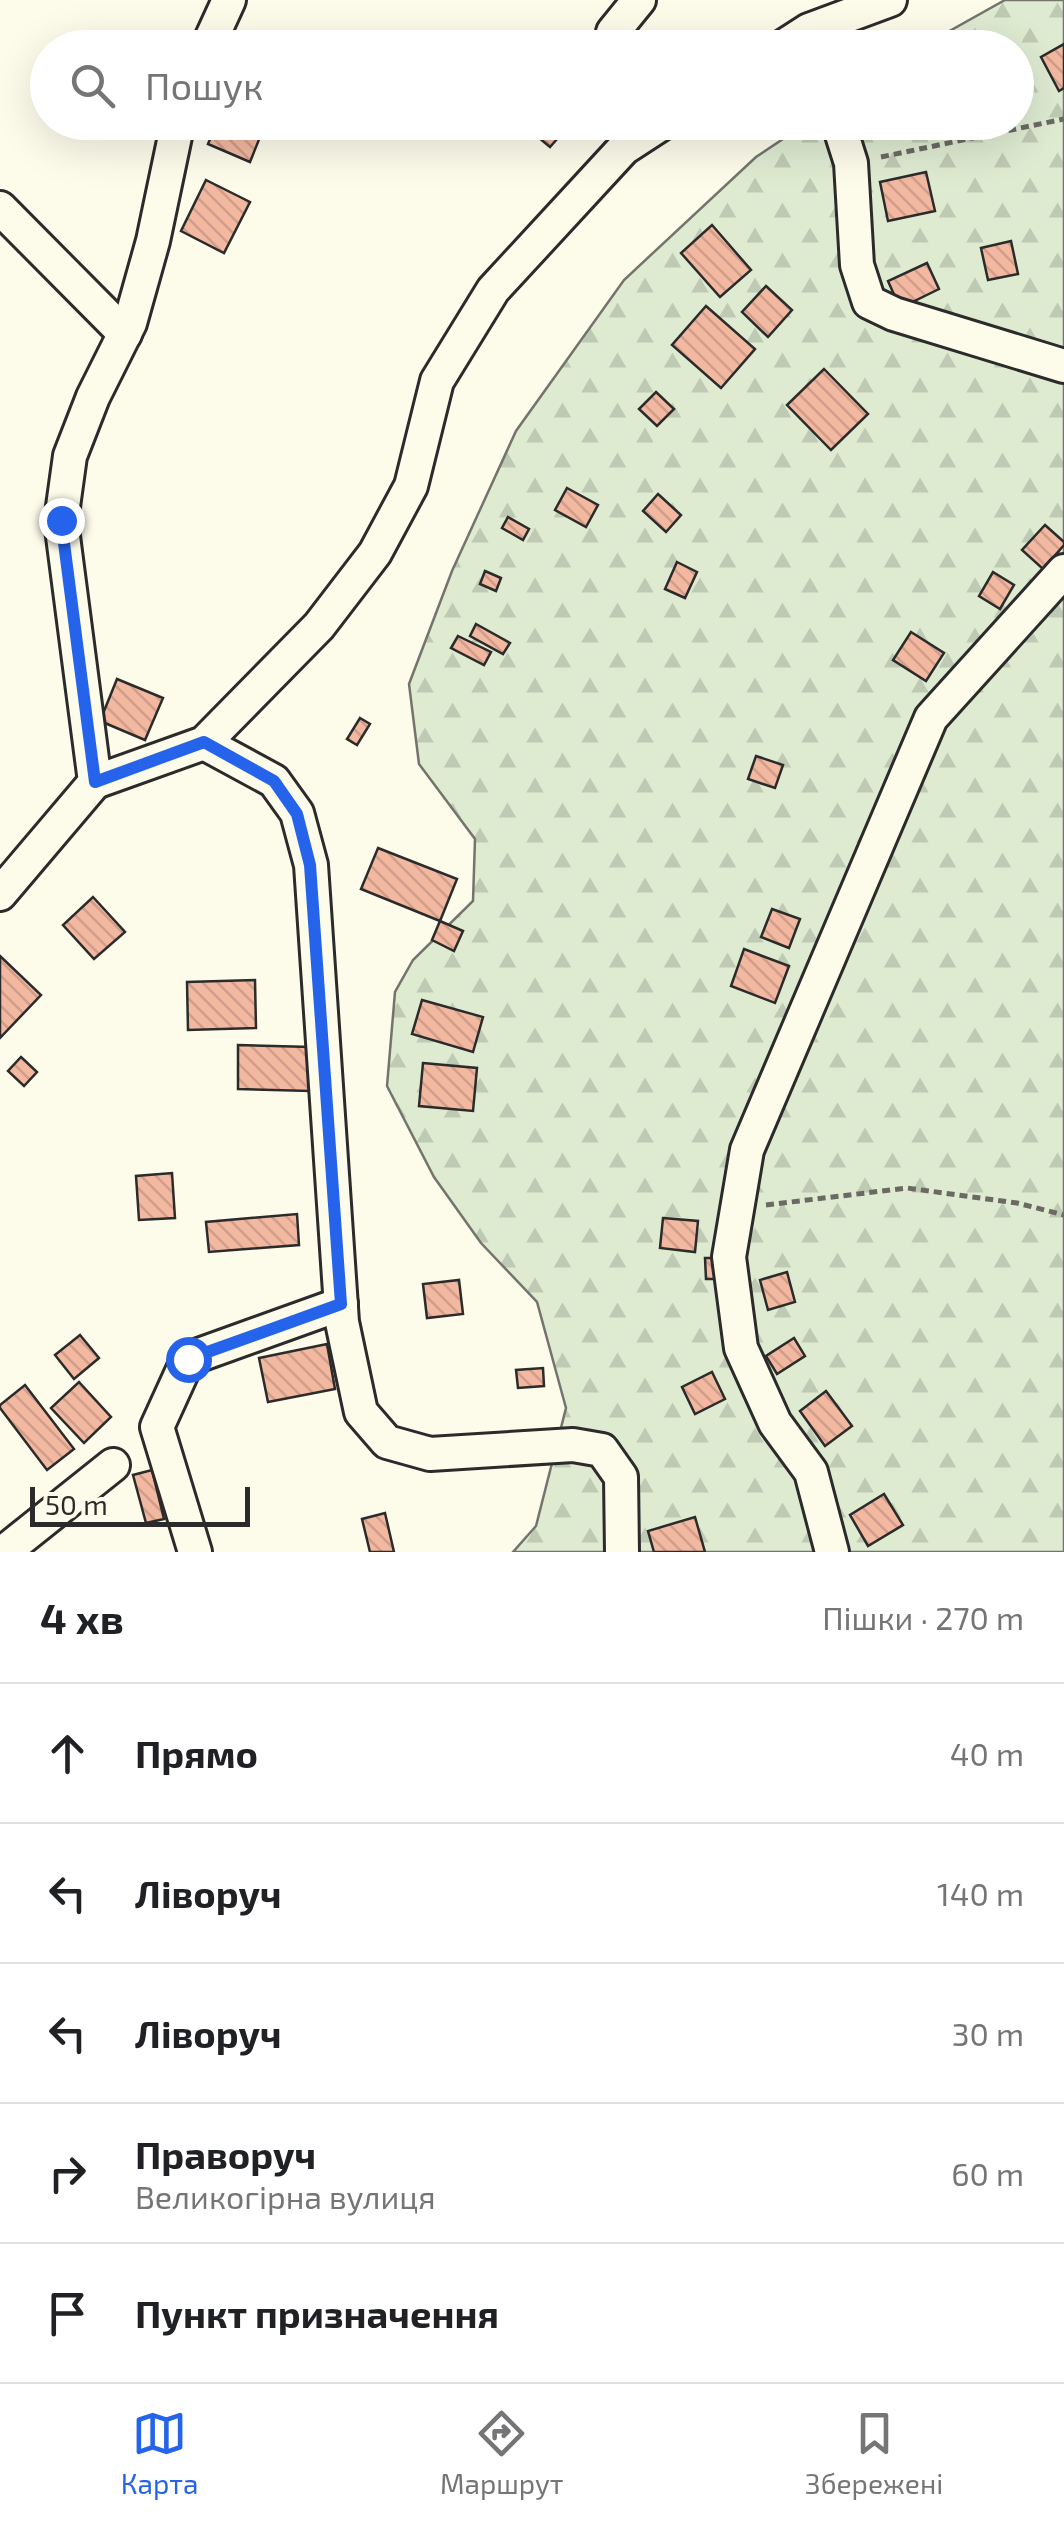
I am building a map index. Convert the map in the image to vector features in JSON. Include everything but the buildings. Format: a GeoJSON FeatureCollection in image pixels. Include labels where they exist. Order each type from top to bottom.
{"type":"FeatureCollection","features":[{"type":"Feature","properties":{"kind":"street"},"geometry":{"type":"LineString","coordinates":[[215,30],[229,0]]}},
{"type":"Feature","properties":{"kind":"street"},"geometry":{"type":"LineString","coordinates":[[615,30],[639,0]]}},
{"type":"Feature","properties":{"kind":"street"},"geometry":{"type":"LineString","coordinates":[[828,30],[890,0]]}},
{"type":"Feature","properties":{"kind":"street"},"geometry":{"type":"LineString","coordinates":[[95,782],[61,520],[70,456],[93,396],[125,334],[153,241],[174,140]]}},
{"type":"Feature","properties":{"kind":"street"},"geometry":{"type":"LineString","coordinates":[[0,894],[95,782],[204,742],[319,626],[375,553],[411,486],[438,381],[465,336],[493,290],[615,140]]}},
{"type":"Feature","properties":{"kind":"street"},"geometry":{"type":"LineString","coordinates":[[844,140],[851,164],[857,266],[869,302],[894,314],[1064,366]]}},
{"type":"Feature","properties":{"kind":"street"},"geometry":{"type":"LineString","coordinates":[[0,208],[125,334]]}},
{"type":"Feature","properties":{"kind":"street"},"geometry":{"type":"LineString","coordinates":[[832,1552],[811,1472],[776,1423],[741,1348],[729,1257],[747,1150],[931,718],[1064,571]]}},
{"type":"Feature","properties":{"kind":"street"},"geometry":{"type":"LineString","coordinates":[[204,742],[274,781],[297,814],[310,865],[342,1322],[362,1412],[387,1442],[430,1454],[574,1445],[602,1450],[621,1477],[622,1552]]}},
{"type":"Feature","properties":{"kind":"street"},"geometry":{"type":"LineString","coordinates":[[196,1552],[157,1427],[188,1359],[341,1304]]}},
{"type":"Feature","properties":{"kind":"street"},"geometry":{"type":"LineString","coordinates":[[4,1552],[113,1465]]}},
{"type":"Feature","properties":{"kind":"path"},"geometry":{"type":"LineString","coordinates":[[1034,126],[1064,120]]}},
{"type":"Feature","properties":{"kind":"path"},"geometry":{"type":"LineString","coordinates":[[851,164],[967,140]]}},
{"type":"Feature","properties":{"kind":"path"},"geometry":{"type":"LineString","coordinates":[[737,1208],[907,1188],[1017,1203],[1064,1216]]}},
{"type":"Feature","properties":{"kind":"green space"},"geometry":{"type":"Polygon","coordinates":[[[1005,0],[1064,0],[1064,1552],[513,1552],[536,1526],[566,1408],[537,1302],[481,1243],[434,1177],[387,1086],[395,992],[413,960],[473,901],[475,839],[419,764],[409,684],[452,571],[516,431],[624,280],[756,157],[782,140],[1034,140],[1034,30],[951,30],[1005,0]]]}},
{"type":"Feature","properties":{"kind":"route"},"geometry":{"type":"LineString","coordinates":[[61,520],[95,782],[204,742],[274,781],[297,814],[310,865],[341,1304],[188,1359]]}}]}
